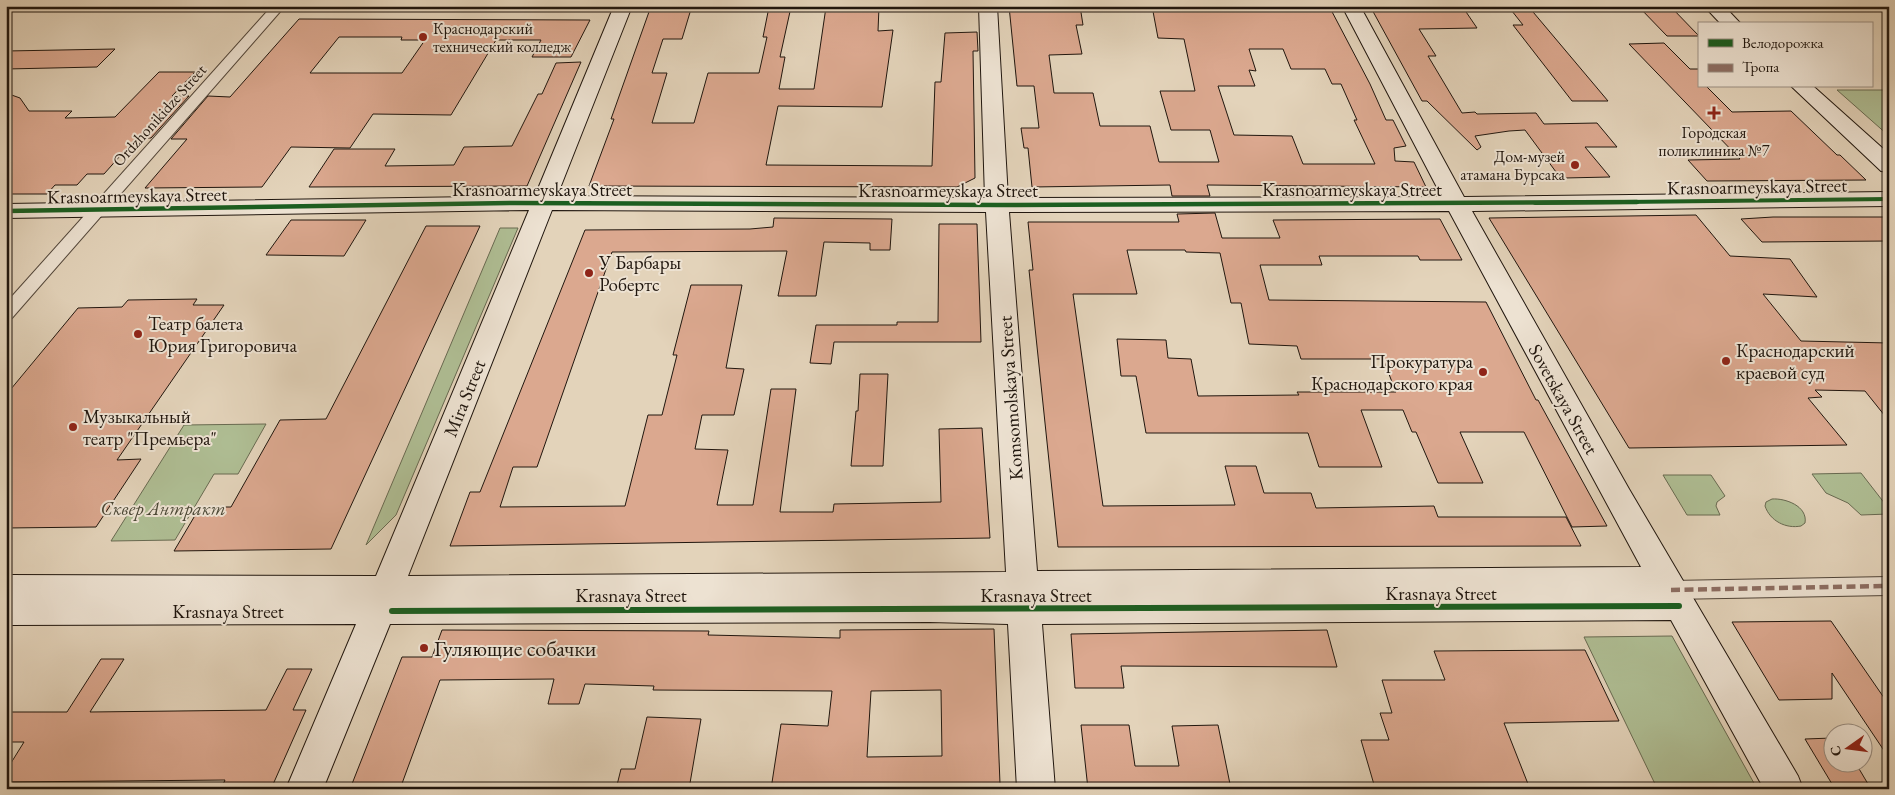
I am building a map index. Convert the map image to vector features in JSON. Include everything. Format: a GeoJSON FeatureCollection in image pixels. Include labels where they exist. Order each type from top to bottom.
{"type":"FeatureCollection","features":[{"type":"Feature","properties":{"kind":"street","name":"Ordzhonikidze Street"},"geometry":{"type":"LineString","coordinates":[[6,314],[279,6]]}},
{"type":"Feature","properties":{"kind":"street","name":"Mira Street"},"geometry":{"type":"LineString","coordinates":[[321,789],[389,600],[548,203],[623,6]]}},
{"type":"Feature","properties":{"kind":"street","name":"Mira Street"},"geometry":{"type":"LineString","coordinates":[[548,203],[633,6]]}},
{"type":"Feature","properties":{"kind":"street","name":"Komsomolskaya Street"},"geometry":{"type":"LineString","coordinates":[[988,6],[997,206],[1036,789]]}},
{"type":"Feature","properties":{"kind":"street","name":"Sovetskaya Street"},"geometry":{"type":"LineString","coordinates":[[1350,6],[1455,204],[1672,592],[1785,789]]}},
{"type":"Feature","properties":{"kind":"street"},"geometry":{"type":"LineString","coordinates":[[1713,6],[1730,22]]}},
{"type":"Feature","properties":{"kind":"street"},"geometry":{"type":"LineString","coordinates":[[1803,88],[1889,166]]}},
{"type":"Feature","properties":{"kind":"street","name":"Krasnoarmeyskaya Street"},"geometry":{"type":"LineString","coordinates":[[6,211],[548,203],[997,206],[1455,204],[1889,199]]}},
{"type":"Feature","properties":{"kind":"street","name":"Krasnaya Street"},"geometry":{"type":"LineString","coordinates":[[6,589],[389,600],[930,608],[1022,598],[1672,592],[1889,586]]}},
{"type":"Feature","properties":{"kind":"street","name":"Mira Street"},"geometry":{"type":"LineString","coordinates":[[304,789],[389,600]]}},
{"type":"Feature","properties":{"kind":"street","name":"Krasnaya Street"},"geometry":{"type":"LineString","coordinates":[[6,611],[389,600]]}},
{"type":"Feature","properties":{"kind":"green space"},"geometry":{"type":"Polygon","coordinates":[[[1837,90],[1889,90],[1889,136],[1837,90]]]}},
{"type":"Feature","properties":{"kind":"green space"},"geometry":{"type":"Polygon","coordinates":[[[500,228],[518,228],[396,515],[366,545],[500,228]]]}},
{"type":"Feature","properties":{"kind":"green space","name":"Сквер Антракт"},"geometry":{"type":"Polygon","coordinates":[[[266,424],[238,474],[214,474],[175,540],[111,541],[184,425],[266,424]]]}},
{"type":"Feature","properties":{"kind":"green space"},"geometry":{"type":"Polygon","coordinates":[[[1861,473],[1889,509],[1889,514],[1861,515],[1848,503],[1826,493],[1812,474],[1861,473]]]}},
{"type":"Feature","properties":{"kind":"green space"},"geometry":{"type":"Polygon","coordinates":[[[1663,475],[1711,475],[1725,496],[1717,502],[1716,506],[1720,515],[1687,515],[1663,475]]]}},
{"type":"Feature","properties":{"kind":"green space"},"geometry":{"type":"Polygon","coordinates":[[[1772,499],[1795,504],[1803,512],[1805,523],[1795,527],[1779,523],[1771,516],[1765,506],[1766,502],[1772,499]]]}},
{"type":"Feature","properties":{"kind":"green space"},"geometry":{"type":"Polygon","coordinates":[[[1672,636],[1755,785],[1656,786],[1584,637],[1672,636]]]}},
{"type":"Feature","properties":{"kind":"building"},"geometry":{"type":"Polygon","coordinates":[[[1009,6],[1080,6],[1083,25],[1076,25],[1082,54],[1049,55],[1054,93],[1093,93],[1100,126],[1150,126],[1159,162],[1219,162],[1210,130],[1171,130],[1160,91],[1195,91],[1184,39],[1158,38],[1152,6],[1329,6],[1370,84],[1386,120],[1393,120],[1406,146],[1394,148],[1395,161],[1414,162],[1426,187],[1207,185],[1210,196],[1172,196],[1170,185],[1032,187],[1028,148],[1024,148],[1021,128],[1039,128],[1034,86],[1017,86],[1009,6]],[[1249,49],[1256,71],[1249,70],[1255,86],[1218,86],[1234,135],[1292,136],[1303,164],[1375,164],[1354,120],[1357,120],[1341,84],[1332,84],[1325,69],[1291,69],[1283,49],[1249,49]]]}},
{"type":"Feature","properties":{"kind":"building"},"geometry":{"type":"Polygon","coordinates":[[[1370,6],[1462,6],[1477,28],[1419,29],[1436,56],[1428,56],[1462,113],[1536,113],[1544,124],[1597,123],[1617,147],[1585,147],[1610,177],[1564,178],[1559,176],[1525,130],[1475,136],[1481,147],[1477,150],[1427,101],[1422,101],[1370,6]]]}},
{"type":"Feature","properties":{"kind":"building"},"geometry":{"type":"Polygon","coordinates":[[[1508,6],[1528,6],[1608,101],[1572,101],[1513,25],[1523,25],[1508,6]]]}},
{"type":"Feature","properties":{"kind":"building"},"geometry":{"type":"Polygon","coordinates":[[[1638,6],[1670,6],[1698,35],[1667,36],[1638,6]]]}},
{"type":"Feature","properties":{"kind":"building"},"geometry":{"type":"Polygon","coordinates":[[[769,7],[791,7],[780,57],[785,57],[779,89],[814,89],[826,7],[879,7],[878,31],[893,30],[882,107],[778,106],[766,165],[932,166],[935,82],[941,82],[945,33],[977,32],[978,51],[973,51],[975,178],[957,187],[589,186],[614,119],[611,119],[650,9],[691,9],[682,39],[663,39],[652,73],[667,73],[652,123],[694,123],[708,73],[759,73],[767,37],[763,37],[769,7]]]}},
{"type":"Feature","properties":{"kind":"building"},"geometry":{"type":"Polygon","coordinates":[[[299,19],[590,20],[571,57],[532,57],[541,40],[496,40],[451,115],[373,114],[350,148],[291,147],[262,187],[145,188],[187,139],[171,139],[208,96],[230,97],[299,19]],[[339,37],[310,73],[402,73],[425,40],[401,40],[402,37],[339,37]]]}},
{"type":"Feature","properties":{"kind":"building"},"geometry":{"type":"Polygon","coordinates":[[[1664,43],[1690,69],[1698,69],[1698,88],[1708,88],[1732,112],[1791,111],[1866,180],[1707,181],[1688,160],[1740,159],[1629,44],[1664,43]]]}},
{"type":"Feature","properties":{"kind":"building"},"geometry":{"type":"Polygon","coordinates":[[[115,49],[97,67],[6,69],[6,51],[115,49]]]}},
{"type":"Feature","properties":{"kind":"building"},"geometry":{"type":"Polygon","coordinates":[[[581,62],[527,186],[309,187],[334,149],[395,149],[385,166],[454,165],[464,147],[512,146],[538,94],[542,94],[556,63],[581,62]]]}},
{"type":"Feature","properties":{"kind":"building"},"geometry":{"type":"Polygon","coordinates":[[[159,72],[195,72],[172,96],[189,96],[151,138],[136,138],[104,174],[87,174],[77,185],[55,185],[47,194],[6,194],[6,93],[20,98],[29,111],[72,111],[65,118],[115,117],[159,72]]]}},
{"type":"Feature","properties":{"kind":"building"},"geometry":{"type":"Polygon","coordinates":[[[1215,213],[1222,238],[1280,238],[1273,220],[1440,219],[1462,260],[1420,260],[1418,256],[1319,256],[1322,265],[1260,265],[1269,300],[1486,302],[1536,400],[1538,400],[1607,526],[1572,527],[1524,432],[1460,432],[1483,483],[1438,483],[1416,432],[1412,432],[1403,410],[1361,410],[1382,467],[1319,467],[1308,433],[1146,433],[1136,376],[1121,376],[1117,339],[1166,340],[1168,358],[1191,359],[1198,396],[1299,395],[1297,392],[1396,392],[1383,359],[1301,359],[1297,346],[1249,344],[1241,303],[1231,303],[1220,253],[1186,252],[1185,250],[1127,250],[1137,294],[1073,294],[1103,506],[1235,505],[1225,466],[1256,466],[1264,493],[1311,493],[1316,508],[1434,506],[1438,517],[1566,517],[1581,546],[1058,547],[1029,270],[1033,270],[1028,222],[1179,222],[1177,214],[1215,213]]]}},
{"type":"Feature","properties":{"kind":"building","name":"Краснодарский краевой суд"},"geometry":{"type":"Polygon","coordinates":[[[1696,215],[1730,256],[1790,259],[1817,297],[1763,294],[1801,341],[1889,343],[1889,421],[1865,391],[1815,390],[1822,397],[1808,398],[1847,445],[1629,448],[1489,218],[1696,215]]]}},
{"type":"Feature","properties":{"kind":"building"},"geometry":{"type":"Polygon","coordinates":[[[1773,217],[1889,217],[1889,241],[1762,242],[1741,219],[1773,217]]]}},
{"type":"Feature","properties":{"kind":"building"},"geometry":{"type":"Polygon","coordinates":[[[774,218],[892,219],[890,250],[870,250],[870,243],[824,242],[816,296],[778,296],[787,251],[612,252],[537,467],[513,467],[500,507],[625,506],[648,415],[662,415],[677,355],[673,355],[691,285],[742,285],[726,368],[744,369],[734,415],[702,415],[695,449],[728,450],[717,505],[753,505],[771,389],[796,389],[780,512],[833,512],[834,504],[941,502],[939,429],[982,428],[990,538],[450,546],[470,492],[480,492],[585,230],[750,229],[773,227],[774,218]]]}},
{"type":"Feature","properties":{"kind":"building"},"geometry":{"type":"Polygon","coordinates":[[[291,220],[366,220],[344,256],[266,255],[291,220]]]}},
{"type":"Feature","properties":{"kind":"building"},"geometry":{"type":"Polygon","coordinates":[[[939,224],[977,224],[981,342],[834,342],[831,364],[810,363],[816,325],[897,325],[897,322],[938,322],[939,224]]]}},
{"type":"Feature","properties":{"kind":"building"},"geometry":{"type":"Polygon","coordinates":[[[426,226],[480,226],[331,549],[174,551],[200,507],[231,507],[280,420],[326,419],[426,226]]]}},
{"type":"Feature","properties":{"kind":"building","name":"Музыкальный театр \"Премьера\""},"geometry":{"type":"Polygon","coordinates":[[[197,299],[193,305],[224,305],[117,460],[141,459],[96,527],[6,528],[6,395],[78,308],[122,307],[128,300],[197,299]]]}},
{"type":"Feature","properties":{"kind":"building"},"geometry":{"type":"Polygon","coordinates":[[[860,374],[888,374],[883,466],[851,466],[856,411],[858,411],[860,374]]]}},
{"type":"Feature","properties":{"kind":"building"},"geometry":{"type":"Polygon","coordinates":[[[1831,621],[1889,705],[1889,758],[1872,733],[1872,722],[1865,722],[1832,673],[1832,699],[1779,700],[1732,622],[1831,621]]]}},
{"type":"Feature","properties":{"kind":"building"},"geometry":{"type":"Polygon","coordinates":[[[994,629],[1000,784],[812,785],[812,789],[771,789],[781,724],[828,726],[832,691],[653,690],[654,686],[585,684],[579,704],[548,704],[554,679],[440,680],[400,789],[350,789],[402,657],[432,657],[442,630],[709,631],[708,635],[840,638],[840,630],[994,629]],[[941,690],[871,691],[867,757],[942,756],[941,690]]]}},
{"type":"Feature","properties":{"kind":"building"},"geometry":{"type":"Polygon","coordinates":[[[1327,630],[1337,667],[1121,666],[1124,688],[1075,688],[1071,634],[1327,630]]]}},
{"type":"Feature","properties":{"kind":"building"},"geometry":{"type":"Polygon","coordinates":[[[1585,650],[1619,721],[1504,723],[1530,789],[1375,788],[1361,740],[1389,740],[1380,713],[1392,713],[1382,680],[1445,680],[1434,651],[1585,650]]]}},
{"type":"Feature","properties":{"kind":"building"},"geometry":{"type":"Polygon","coordinates":[[[101,659],[124,659],[90,712],[266,710],[287,669],[312,669],[293,710],[306,710],[271,789],[221,789],[225,780],[6,782],[6,771],[24,742],[6,742],[6,712],[67,712],[101,659]]]}},
{"type":"Feature","properties":{"kind":"building"},"geometry":{"type":"Polygon","coordinates":[[[647,717],[701,719],[689,789],[616,789],[621,769],[635,769],[647,717]]]}},
{"type":"Feature","properties":{"kind":"building"},"geometry":{"type":"Polygon","coordinates":[[[1081,725],[1129,725],[1135,766],[1179,766],[1172,726],[1218,725],[1231,789],[1088,789],[1081,725]]]}},
{"type":"Feature","properties":{"kind":"building"},"geometry":{"type":"Polygon","coordinates":[[[1822,738],[1822,767],[1805,739],[1822,738]]]}},
{"type":"Feature","properties":{"kind":"building"},"geometry":{"type":"Polygon","coordinates":[[[1825,772],[1861,772],[1871,789],[1835,789],[1825,772]]]}},
{"type":"Feature","properties":{"kind":"marked path"},"geometry":{"type":"LineString","coordinates":[[1671,590],[1889,586]]}},
{"type":"Feature","properties":{"kind":"cycle path"},"geometry":{"type":"LineString","coordinates":[[6,211],[515,203],[1478,204],[1889,199]]}},
{"type":"Feature","properties":{"kind":"cycle path"},"geometry":{"type":"LineString","coordinates":[[392,611],[1679,606]]}},
{"type":"Feature","properties":{"kind":"place","name":"Краснодарский технический колледж"},"geometry":{"type":"Point","coordinates":[423,37]}},
{"type":"Feature","properties":{"kind":"place","name":"Городская поликлиника №7"},"geometry":{"type":"Point","coordinates":[1714,113]}},
{"type":"Feature","properties":{"kind":"place","name":"Дом-музей атамана Бурсака"},"geometry":{"type":"Point","coordinates":[1575,165]}},
{"type":"Feature","properties":{"kind":"place","name":"У Барбары Робертс"},"geometry":{"type":"Point","coordinates":[589,273]}},
{"type":"Feature","properties":{"kind":"place","name":"Театр балета Юрия Григоровича"},"geometry":{"type":"Point","coordinates":[138,334]}},
{"type":"Feature","properties":{"kind":"place","name":"Краснодарский краевой суд"},"geometry":{"type":"Point","coordinates":[1726,361]}},
{"type":"Feature","properties":{"kind":"place","name":"Прокуратура Краснодарского края"},"geometry":{"type":"Point","coordinates":[1483,372]}},
{"type":"Feature","properties":{"kind":"place","name":"Музыкальный театр \"Премьера\""},"geometry":{"type":"Point","coordinates":[73,427]}},
{"type":"Feature","properties":{"kind":"place","name":"Гуляющие собачки"},"geometry":{"type":"Point","coordinates":[424,648]}}]}
